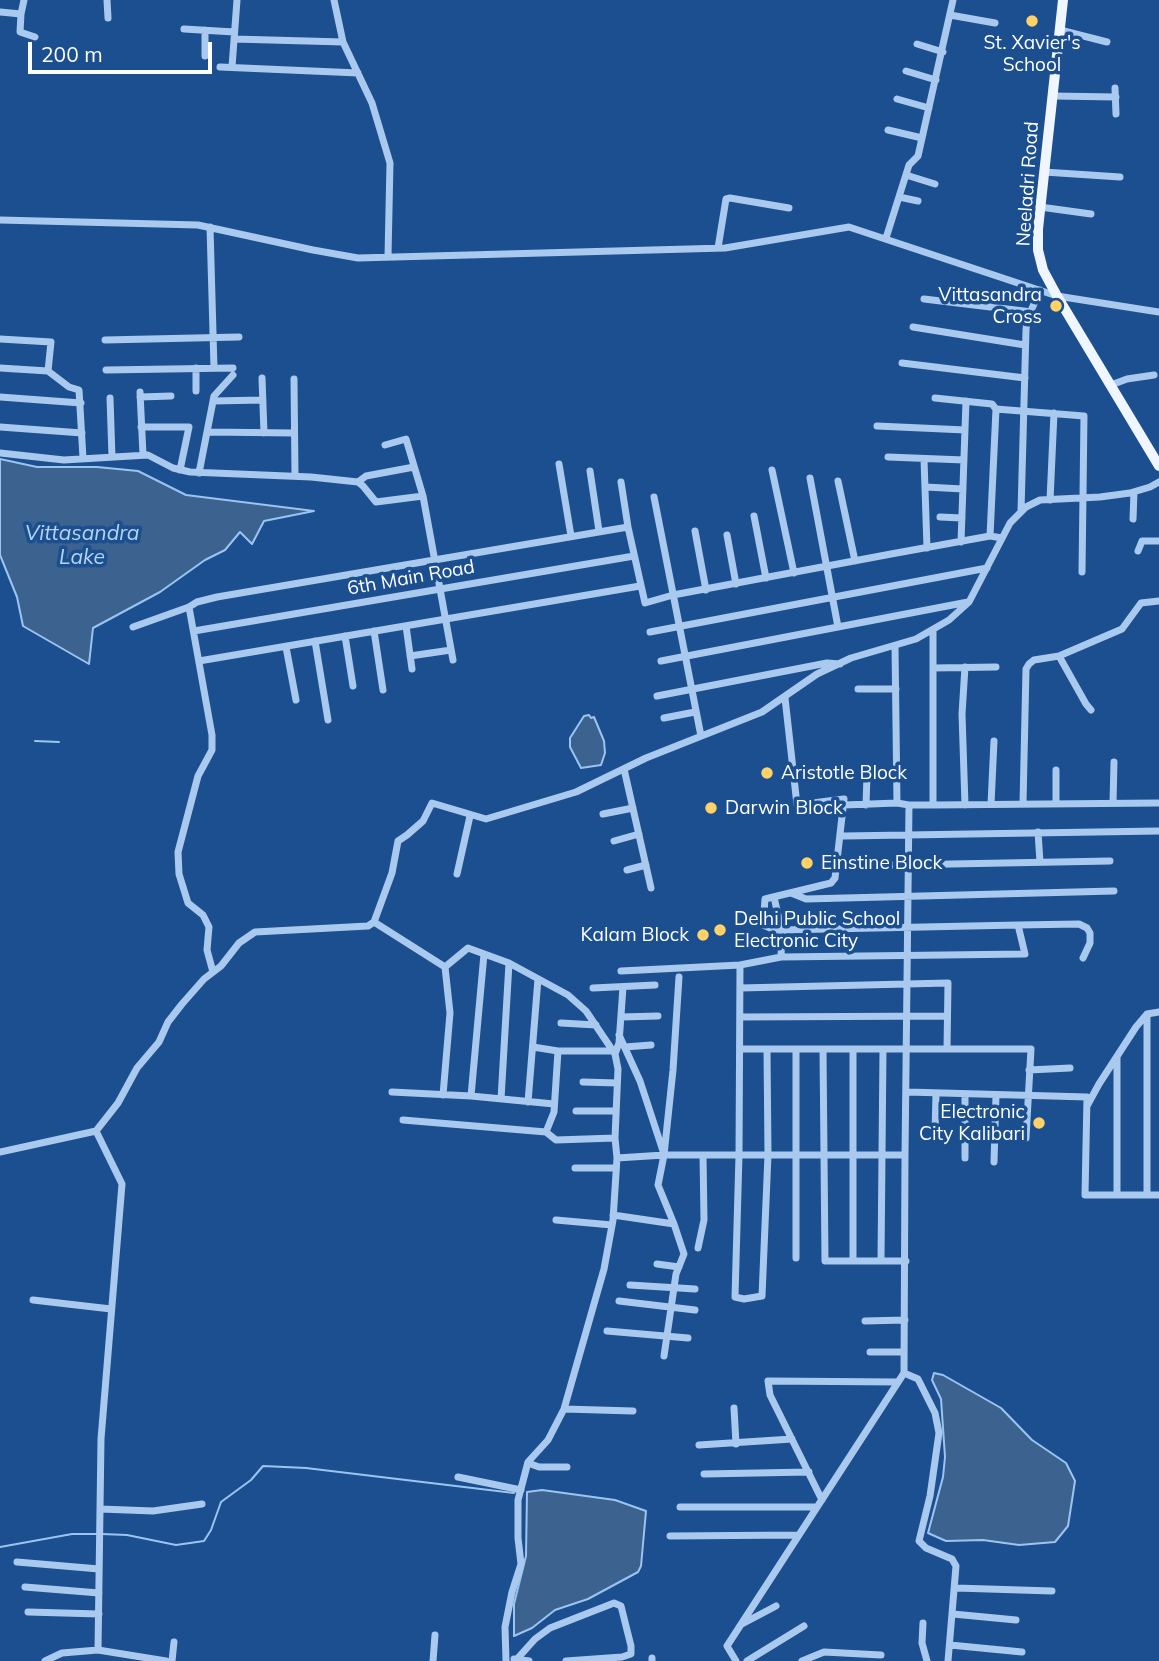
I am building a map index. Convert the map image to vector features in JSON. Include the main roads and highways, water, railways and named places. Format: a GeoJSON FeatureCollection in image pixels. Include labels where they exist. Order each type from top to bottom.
{"type":"FeatureCollection","features":[{"type":"Feature","properties":{"kind":"main road","name":"Neeladri Road"},"geometry":{"type":"LineString","coordinates":[[1063,0],[1040,206],[1038,250],[1043,270],[1057,296],[1159,466]]}},
{"type":"Feature","properties":{"kind":"water","name":"Vittasandra Lake"},"geometry":{"type":"Polygon","coordinates":[[[0,459],[37,467],[97,467],[138,471],[186,495],[314,511],[264,521],[252,544],[240,532],[225,550],[205,560],[160,592],[93,628],[89,664],[23,626],[17,597],[0,555],[0,459]]]}},
{"type":"Feature","properties":{"kind":"water"},"geometry":{"type":"Polygon","coordinates":[[[584,716],[594,717],[604,741],[605,753],[601,765],[581,768],[570,747],[570,738],[584,716]]]}},
{"type":"Feature","properties":{"kind":"water"},"geometry":{"type":"Polygon","coordinates":[[[934,1373],[943,1375],[1001,1408],[1032,1440],[1066,1463],[1075,1481],[1068,1526],[1055,1542],[1019,1545],[983,1540],[946,1541],[928,1533],[943,1477],[945,1457],[941,1399],[932,1380],[934,1373]]]}},
{"type":"Feature","properties":{"kind":"water"},"geometry":{"type":"Polygon","coordinates":[[[542,1490],[615,1500],[646,1511],[641,1566],[638,1572],[588,1599],[555,1610],[532,1628],[514,1636],[514,1604],[526,1556],[527,1492],[542,1490]]]}},
{"type":"Feature","properties":{"kind":"waterway"},"geometry":{"type":"LineString","coordinates":[[35,741],[59,742]]}},
{"type":"Feature","properties":{"kind":"waterway"},"geometry":{"type":"LineString","coordinates":[[102,1534],[127,1535],[176,1545],[204,1541],[221,1502],[251,1480],[263,1466],[306,1468],[514,1493]]}},
{"type":"Feature","properties":{"kind":"waterway"},"geometry":{"type":"LineString","coordinates":[[0,1547],[72,1534],[97,1534]]}},
{"type":"Feature","properties":{"kind":"place","name":"St. Xavier's School"},"geometry":{"type":"Point","coordinates":[1032,21]}},
{"type":"Feature","properties":{"kind":"place","name":"Vittasandra Cross"},"geometry":{"type":"Point","coordinates":[1056,306]}},
{"type":"Feature","properties":{"kind":"place","name":"Aristotle Block"},"geometry":{"type":"Point","coordinates":[767,773]}},
{"type":"Feature","properties":{"kind":"place","name":"Darwin Block"},"geometry":{"type":"Point","coordinates":[711,808]}},
{"type":"Feature","properties":{"kind":"place","name":"Einstine Block"},"geometry":{"type":"Point","coordinates":[807,863]}},
{"type":"Feature","properties":{"kind":"place","name":"Delhi Public School Electronic City"},"geometry":{"type":"Point","coordinates":[720,930]}},
{"type":"Feature","properties":{"kind":"place","name":"Kalam Block"},"geometry":{"type":"Point","coordinates":[703,935]}},
{"type":"Feature","properties":{"kind":"place","name":"Electronic City Kalibari"},"geometry":{"type":"Point","coordinates":[1039,1123]}}]}
